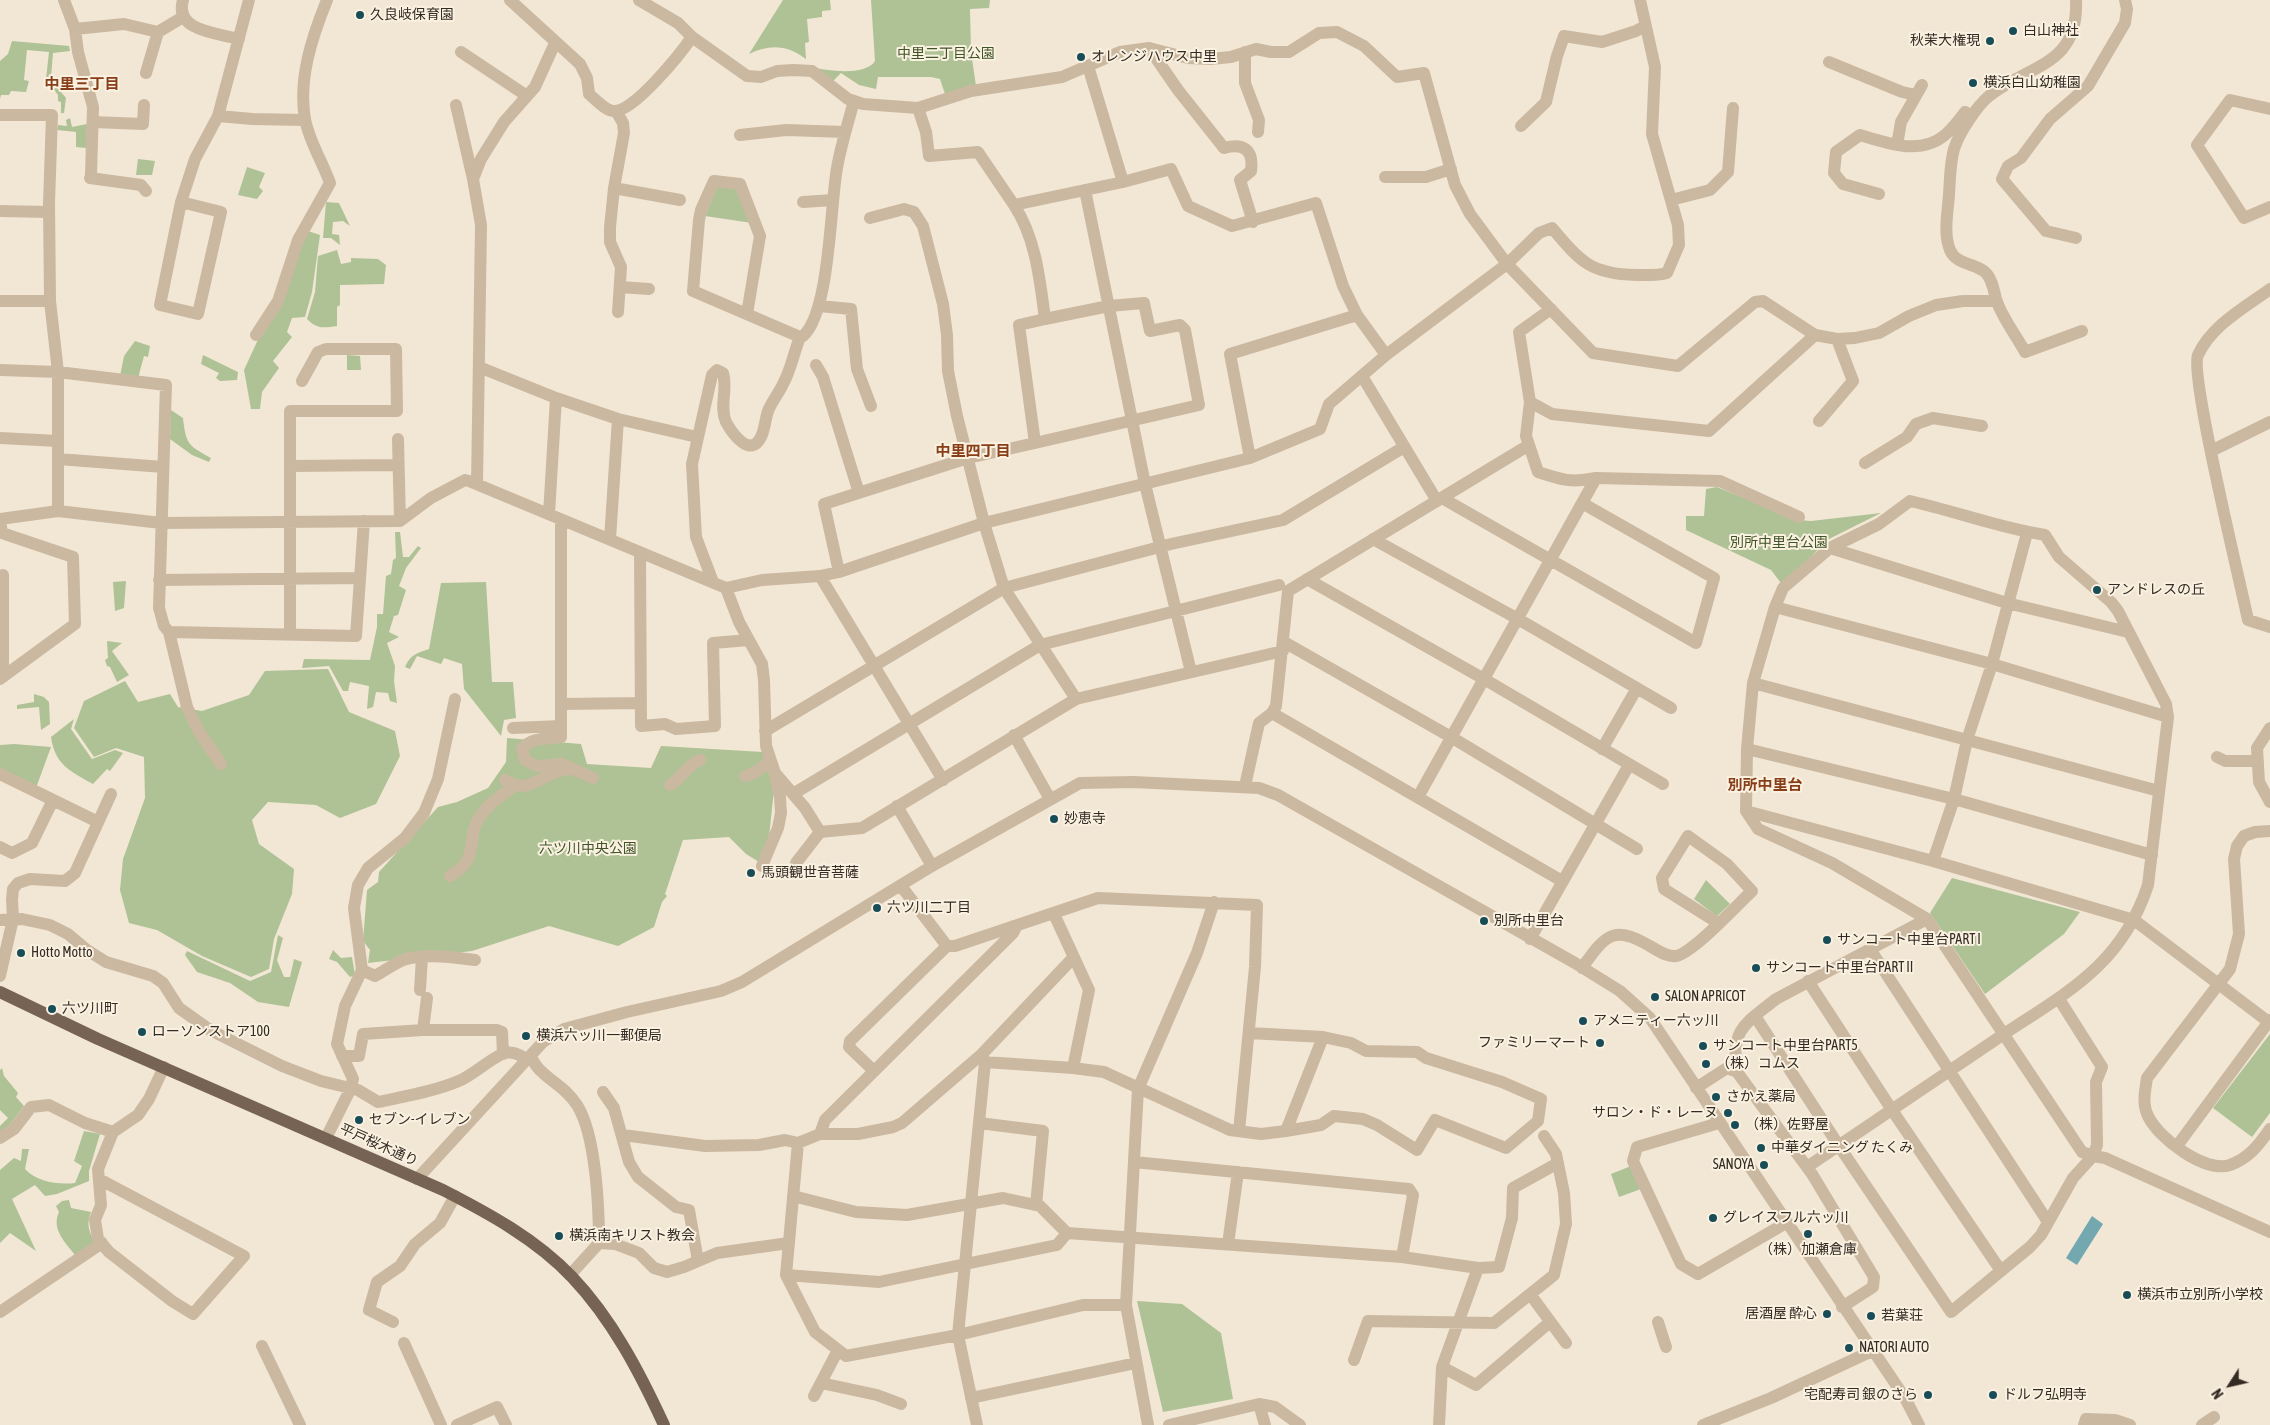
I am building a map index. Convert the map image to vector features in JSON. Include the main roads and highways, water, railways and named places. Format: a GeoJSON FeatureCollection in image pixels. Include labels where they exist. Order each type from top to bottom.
{"type":"FeatureCollection","features":[{"type":"Feature","properties":{"kind":"main road","name":"平戸桜木通り"},"geometry":{"type":"LineString","coordinates":[[0,992],[455,1196],[505,1224],[570,1275],[586,1292],[614,1332],[664,1425]]}},
{"type":"Feature","properties":{"kind":"water"},"geometry":{"type":"Polygon","coordinates":[[[2092,1216],[2103,1224],[2077,1265],[2066,1258],[2092,1216]]]}},
{"type":"Feature","properties":{"kind":"place","name":"久良岐保育園"},"geometry":{"type":"Point","coordinates":[360,15]}},
{"type":"Feature","properties":{"kind":"place","name":"白山神社"},"geometry":{"type":"Point","coordinates":[2013,31]}},
{"type":"Feature","properties":{"kind":"place","name":"秋茉大権現"},"geometry":{"type":"Point","coordinates":[1990,41]}},
{"type":"Feature","properties":{"kind":"place","name":"オレンジハウス中里"},"geometry":{"type":"Point","coordinates":[1081,57]}},
{"type":"Feature","properties":{"kind":"place","name":"横浜白山幼稚園"},"geometry":{"type":"Point","coordinates":[1973,83]}},
{"type":"Feature","properties":{"kind":"place","name":"アンドレスの丘"},"geometry":{"type":"Point","coordinates":[2097,590]}},
{"type":"Feature","properties":{"kind":"place","name":"妙恵寺"},"geometry":{"type":"Point","coordinates":[1054,819]}},
{"type":"Feature","properties":{"kind":"place","name":"馬頭観世音菩薩"},"geometry":{"type":"Point","coordinates":[751,873]}},
{"type":"Feature","properties":{"kind":"place","name":"六ツ川二丁目"},"geometry":{"type":"Point","coordinates":[877,908]}},
{"type":"Feature","properties":{"kind":"place","name":"別所中里台"},"geometry":{"type":"Point","coordinates":[1484,921]}},
{"type":"Feature","properties":{"kind":"place","name":"サンコート中里台PART I"},"geometry":{"type":"Point","coordinates":[1827,940]}},
{"type":"Feature","properties":{"kind":"place","name":"Hotto Motto"},"geometry":{"type":"Point","coordinates":[21,953]}},
{"type":"Feature","properties":{"kind":"place","name":"サンコート中里台PART II"},"geometry":{"type":"Point","coordinates":[1756,968]}},
{"type":"Feature","properties":{"kind":"place","name":"SALON APRICOT"},"geometry":{"type":"Point","coordinates":[1655,997]}},
{"type":"Feature","properties":{"kind":"place","name":"六ツ川町"},"geometry":{"type":"Point","coordinates":[52,1009]}},
{"type":"Feature","properties":{"kind":"place","name":"アメニティー六ッ川"},"geometry":{"type":"Point","coordinates":[1583,1021]}},
{"type":"Feature","properties":{"kind":"place","name":"ローソンストア100"},"geometry":{"type":"Point","coordinates":[142,1032]}},
{"type":"Feature","properties":{"kind":"place","name":"横浜六ッ川一郵便局"},"geometry":{"type":"Point","coordinates":[526,1036]}},
{"type":"Feature","properties":{"kind":"place","name":"ファミリーマート"},"geometry":{"type":"Point","coordinates":[1600,1043]}},
{"type":"Feature","properties":{"kind":"place","name":"サンコート中里台PART5"},"geometry":{"type":"Point","coordinates":[1703,1046]}},
{"type":"Feature","properties":{"kind":"place","name":"（株）コムス"},"geometry":{"type":"Point","coordinates":[1706,1064]}},
{"type":"Feature","properties":{"kind":"place","name":"さかえ薬局"},"geometry":{"type":"Point","coordinates":[1716,1097]}},
{"type":"Feature","properties":{"kind":"place","name":"サロン・ド・レーヌ"},"geometry":{"type":"Point","coordinates":[1728,1113]}},
{"type":"Feature","properties":{"kind":"place","name":"セブン-イレブン"},"geometry":{"type":"Point","coordinates":[359,1120]}},
{"type":"Feature","properties":{"kind":"place","name":"（株）佐野屋"},"geometry":{"type":"Point","coordinates":[1735,1125]}},
{"type":"Feature","properties":{"kind":"place","name":"中華ダイニング たくみ"},"geometry":{"type":"Point","coordinates":[1761,1148]}},
{"type":"Feature","properties":{"kind":"place","name":"SANOYA"},"geometry":{"type":"Point","coordinates":[1764,1165]}},
{"type":"Feature","properties":{"kind":"place","name":"グレイスフル六ッ川"},"geometry":{"type":"Point","coordinates":[1713,1218]}},
{"type":"Feature","properties":{"kind":"place","name":"（株）加瀬倉庫"},"geometry":{"type":"Point","coordinates":[1808,1234]}},
{"type":"Feature","properties":{"kind":"place","name":"横浜南キリスト教会"},"geometry":{"type":"Point","coordinates":[559,1236]}},
{"type":"Feature","properties":{"kind":"place","name":"横浜市立別所小学校"},"geometry":{"type":"Point","coordinates":[2127,1295]}},
{"type":"Feature","properties":{"kind":"place","name":"居酒屋 酔心"},"geometry":{"type":"Point","coordinates":[1827,1314]}},
{"type":"Feature","properties":{"kind":"place","name":"若葉荘"},"geometry":{"type":"Point","coordinates":[1871,1316]}},
{"type":"Feature","properties":{"kind":"place","name":"NATORI AUTO"},"geometry":{"type":"Point","coordinates":[1849,1348]}},
{"type":"Feature","properties":{"kind":"place","name":"宅配寿司 銀のさら"},"geometry":{"type":"Point","coordinates":[1928,1395]}},
{"type":"Feature","properties":{"kind":"place","name":"ドルフ弘明寺"},"geometry":{"type":"Point","coordinates":[1993,1395]}},
{"type":"Feature","properties":{"kind":"district","name":"中里三丁目"},"geometry":{"type":"Point","coordinates":[82,84]}},
{"type":"Feature","properties":{"kind":"district","name":"中里四丁目"},"geometry":{"type":"Point","coordinates":[973,451]}},
{"type":"Feature","properties":{"kind":"district","name":"別所中里台"},"geometry":{"type":"Point","coordinates":[1765,785]}},
{"type":"Feature","properties":{"kind":"park label","name":"中里二丁目公園"},"geometry":{"type":"Point","coordinates":[946,54]}},
{"type":"Feature","properties":{"kind":"park label","name":"別所中里台公園"},"geometry":{"type":"Point","coordinates":[1779,543]}},
{"type":"Feature","properties":{"kind":"park label","name":"六ツ川中央公園"},"geometry":{"type":"Point","coordinates":[588,849]}}]}
